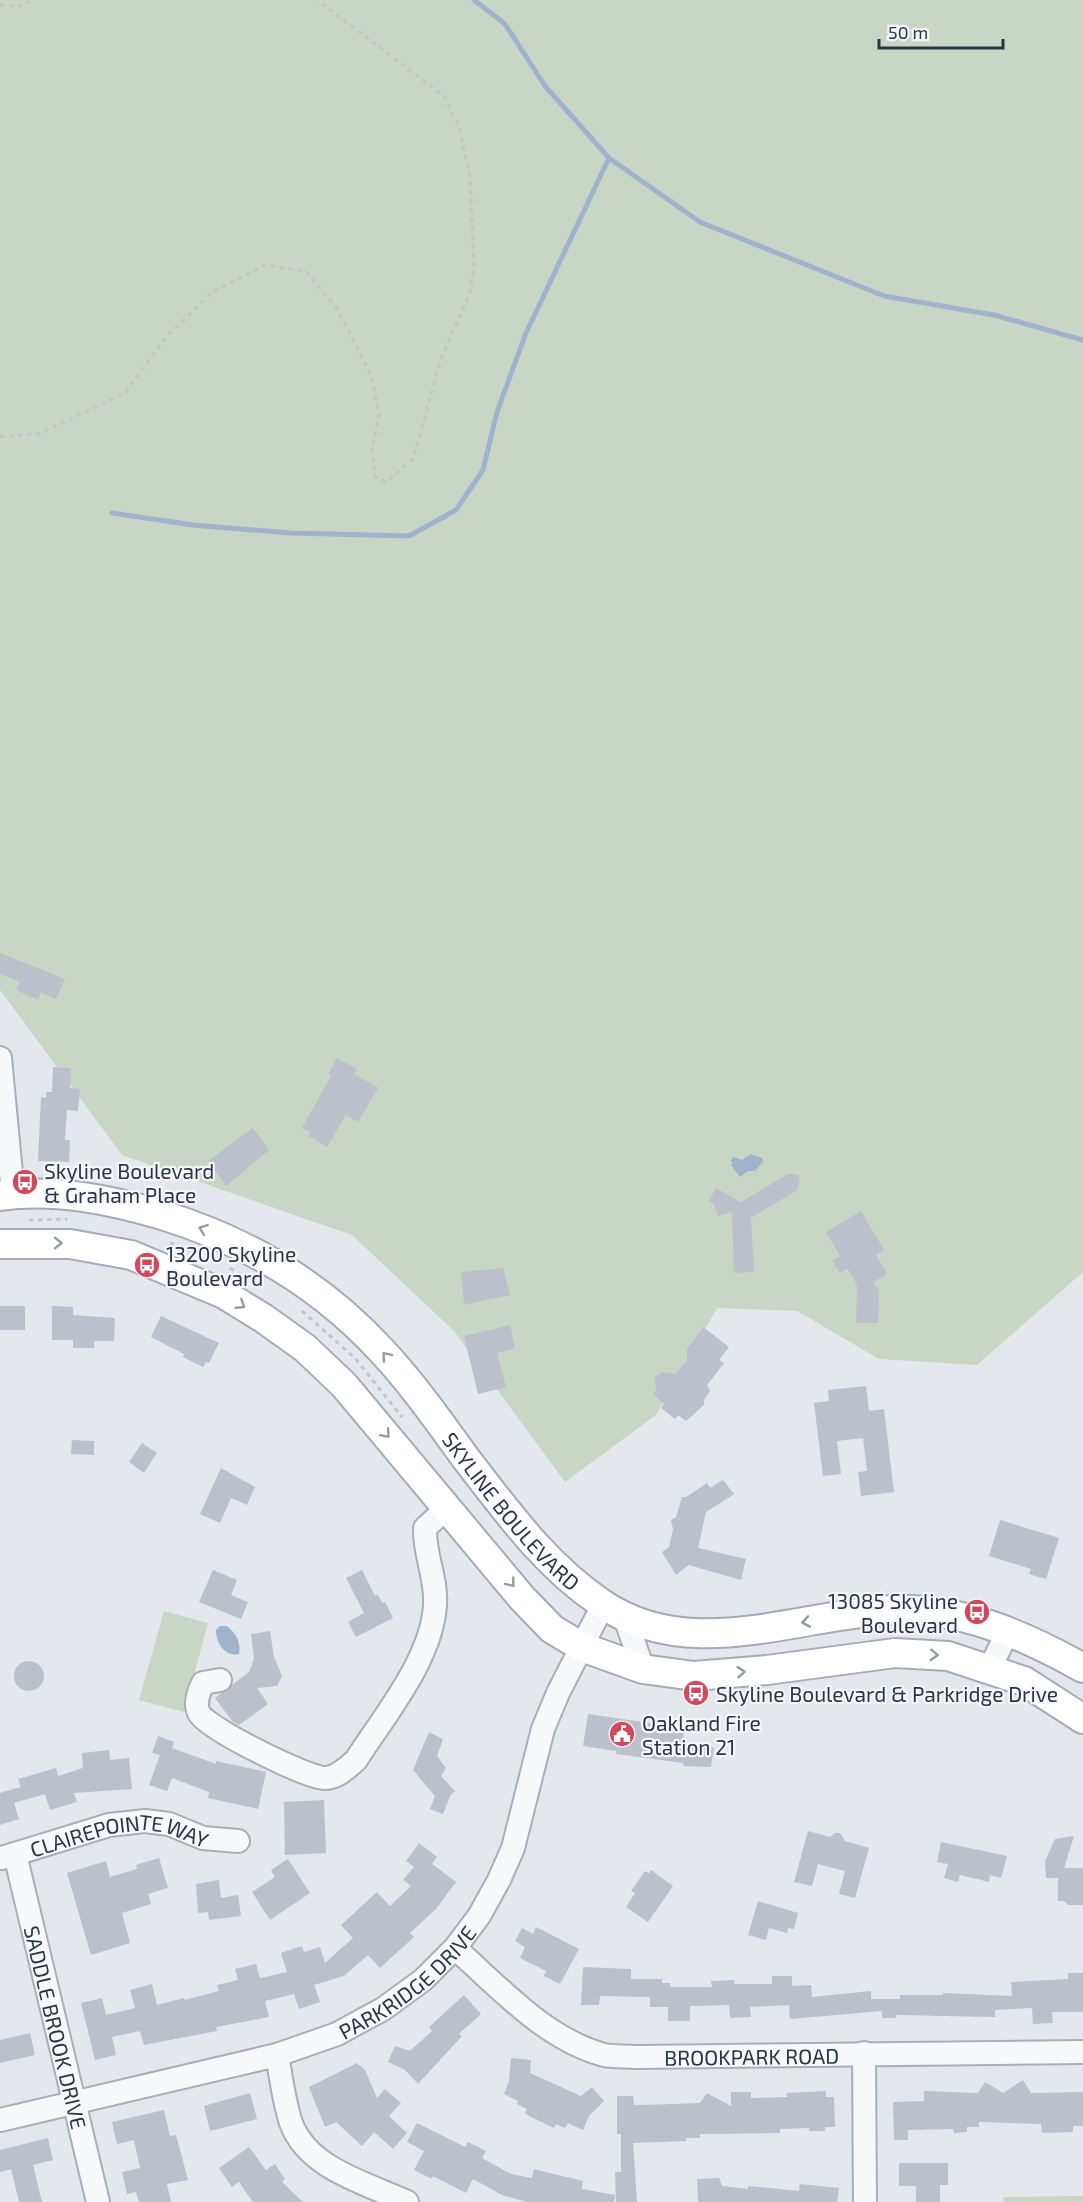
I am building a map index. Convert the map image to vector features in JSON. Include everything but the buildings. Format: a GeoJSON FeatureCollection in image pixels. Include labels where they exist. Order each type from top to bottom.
{"type":"FeatureCollection","features":[{"type":"Feature","properties":{"kind":"main road","name":"SKYLINE BOULEVARD"},"geometry":{"type":"LineString","coordinates":[[7,1195],[38,1192],[120,1203],[228,1238],[276,1262],[356,1325],[383,1352],[534,1545],[556,1568],[614,1610],[659,1630],[681,1634],[715,1633],[893,1610],[953,1614],[1008,1631],[1083,1668]]}},
{"type":"Feature","properties":{"kind":"main road"},"geometry":{"type":"LineString","coordinates":[[0,1244],[70,1244],[130,1256],[224,1294],[305,1348],[344,1385],[448,1506],[522,1598],[552,1629],[582,1647],[643,1670],[694,1677],[895,1653],[948,1656],[1024,1681],[1083,1719]]}},
{"type":"Feature","properties":{"kind":"street"},"geometry":{"type":"LineString","coordinates":[[0,1058],[7,1195]]}},
{"type":"Feature","properties":{"kind":"street"},"geometry":{"type":"LineString","coordinates":[[220,1680],[203,1683],[197,1696],[199,1713],[214,1729],[306,1772],[325,1778],[343,1772],[356,1760],[422,1656],[435,1608],[435,1581],[424,1546],[425,1528],[448,1506]]}},
{"type":"Feature","properties":{"kind":"street"},"geometry":{"type":"LineString","coordinates":[[614,1610],[643,1670]]}},
{"type":"Feature","properties":{"kind":"street","name":"PARKRIDGE DRIVE"},"geometry":{"type":"LineString","coordinates":[[0,2120],[277,2055],[337,2034],[383,2009],[423,1980],[455,1948],[479,1916],[513,1848],[543,1729],[558,1693],[582,1647],[614,1610]]}},
{"type":"Feature","properties":{"kind":"street"},"geometry":{"type":"LineString","coordinates":[[990,1668],[1008,1631]]}},
{"type":"Feature","properties":{"kind":"street","name":"CLAIREPOINTE WAY"},"geometry":{"type":"LineString","coordinates":[[7,1856],[109,1825],[145,1821],[169,1824],[203,1838],[238,1841]]}},
{"type":"Feature","properties":{"kind":"street","name":"SADDLE BROOK DRIVE"},"geometry":{"type":"LineString","coordinates":[[7,1856],[98,2202]]}},
{"type":"Feature","properties":{"kind":"street","name":"BROOKPARK ROAD"},"geometry":{"type":"LineString","coordinates":[[455,1948],[540,2022],[568,2040],[605,2055],[637,2057],[1083,2052]]}},
{"type":"Feature","properties":{"kind":"street"},"geometry":{"type":"LineString","coordinates":[[864,2053],[865,2202]]}},
{"type":"Feature","properties":{"kind":"street"},"geometry":{"type":"LineString","coordinates":[[277,2055],[291,2122],[301,2144],[320,2162],[407,2202]]}},
{"type":"Feature","properties":{"kind":"path"},"geometry":{"type":"LineString","coordinates":[[0,5],[18,6],[35,0]]}},
{"type":"Feature","properties":{"kind":"path"},"geometry":{"type":"LineString","coordinates":[[0,437],[41,433],[126,392],[167,336],[212,292],[265,265],[307,272],[338,310],[372,377],[379,416],[372,448],[375,477],[387,482],[413,459],[441,359],[470,293],[474,265],[470,177],[459,127],[444,96],[317,0]]}},
{"type":"Feature","properties":{"kind":"green space"},"geometry":{"type":"Polygon","coordinates":[[[0,0],[1083,0],[1083,1272],[977,1365],[879,1359],[797,1311],[717,1308],[656,1415],[565,1482],[454,1331],[352,1235],[122,1155],[0,990],[0,0]]]}},
{"type":"Feature","properties":{"kind":"green space"},"geometry":{"type":"Polygon","coordinates":[[[164,1611],[208,1623],[184,1712],[139,1700],[164,1611]]]}},
{"type":"Feature","properties":{"kind":"green space"},"geometry":{"type":"Polygon","coordinates":[[[1083,2196],[1083,2202],[1004,2202],[1003,2197],[1083,2196]]]}},
{"type":"Feature","properties":{"kind":"water"},"geometry":{"type":"Polygon","coordinates":[[[751,1154],[762,1158],[763,1162],[755,1171],[748,1171],[740,1177],[731,1165],[733,1162],[730,1162],[733,1157],[742,1160],[751,1154]]]}},
{"type":"Feature","properties":{"kind":"water"},"geometry":{"type":"Polygon","coordinates":[[[220,1626],[227,1626],[235,1635],[239,1645],[239,1654],[230,1653],[222,1648],[216,1630],[220,1626]]]}},
{"type":"Feature","properties":{"kind":"waterway"},"geometry":{"type":"LineString","coordinates":[[474,0],[505,24],[545,86],[609,158],[700,222],[884,296],[994,315],[1083,340]]}},
{"type":"Feature","properties":{"kind":"waterway"},"geometry":{"type":"LineString","coordinates":[[112,513],[193,525],[291,533],[409,536],[456,510],[483,470],[497,412],[526,333],[609,158]]}},
{"type":"Feature","properties":{"kind":"place","name":"Skyline Boulevard & Graham Place"},"geometry":{"type":"Point","coordinates":[25,1182]}},
{"type":"Feature","properties":{"kind":"place","name":"13200 Skyline Boulevard"},"geometry":{"type":"Point","coordinates":[147,1265]}},
{"type":"Feature","properties":{"kind":"place","name":"13085 Skyline Boulevard"},"geometry":{"type":"Point","coordinates":[977,1612]}},
{"type":"Feature","properties":{"kind":"place","name":"Skyline Boulevard & Parkridge Drive"},"geometry":{"type":"Point","coordinates":[696,1693]}},
{"type":"Feature","properties":{"kind":"place","name":"Oakland Fire Station 21"},"geometry":{"type":"Point","coordinates":[622,1734]}}]}
